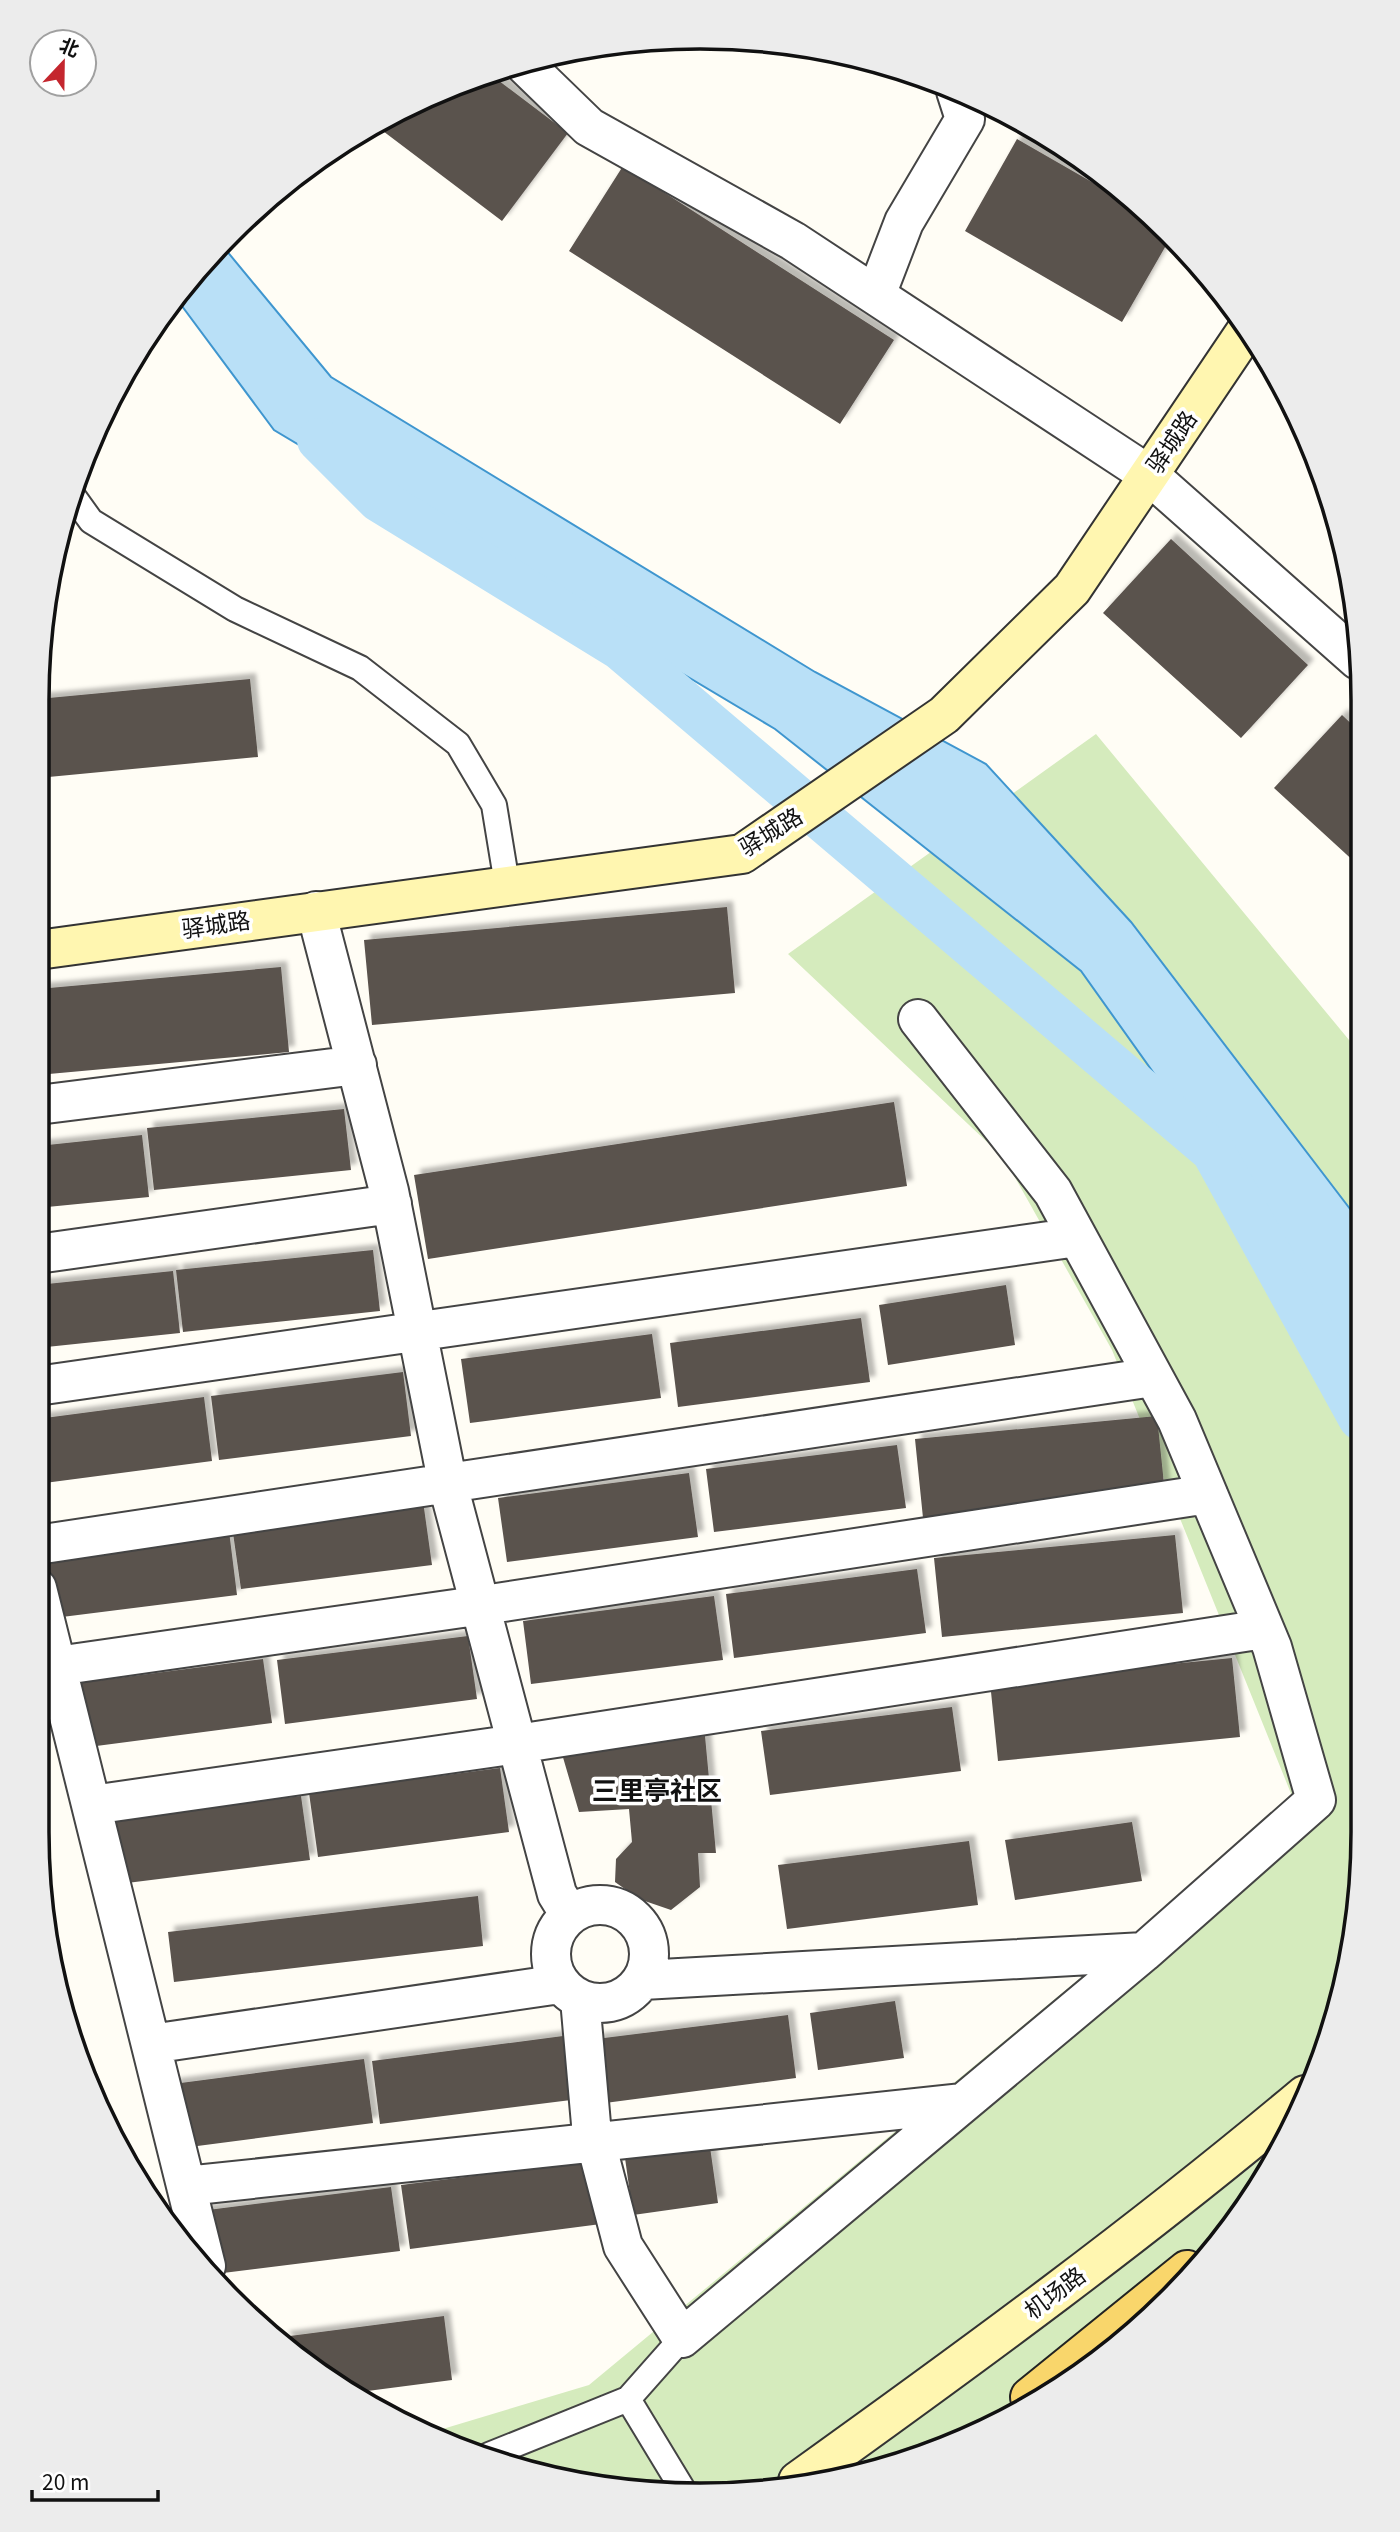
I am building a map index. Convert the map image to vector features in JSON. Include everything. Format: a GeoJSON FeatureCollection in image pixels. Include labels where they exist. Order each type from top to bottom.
{"type":"FeatureCollection","features":[{"type":"Feature","properties":{"kind":"main road"},"geometry":{"type":"LineString","coordinates":[[1051,2380],[1161,2291]]}},
{"type":"Feature","properties":{"kind":"street"},"geometry":{"type":"LineString","coordinates":[[531,71],[589,127],[793,241],[1149,475],[1349,652]]}},
{"type":"Feature","properties":{"kind":"street"},"geometry":{"type":"LineString","coordinates":[[876,295],[904,222],[965,119],[960,104]]}},
{"type":"Feature","properties":{"kind":"street","name":"驿城路"},"geometry":{"type":"LineString","coordinates":[[49,948],[742,854],[944,715],[1072,589],[1241,338]]}},
{"type":"Feature","properties":{"kind":"street"},"geometry":{"type":"LineString","coordinates":[[316,911],[392,1204],[448,1485],[557,1895],[570,1915]]}},
{"type":"Feature","properties":{"kind":"street"},"geometry":{"type":"LineString","coordinates":[[151,2044],[570,1991],[602,2004],[617,2001],[632,1993],[643,1980],[649,1964],[649,1947],[644,1931],[633,1918],[618,1909],[602,1905],[585,1907],[570,1915],[559,1926],[551,1955],[570,1991],[590,2124],[623,2246],[682,2338],[1144,1952],[1316,1800],[1264,1629],[1177,1420],[1053,1192],[918,1019]]}},
{"type":"Feature","properties":{"kind":"street"},"geometry":{"type":"LineString","coordinates":[[49,1104],[357,1065]]}},
{"type":"Feature","properties":{"kind":"street"},"geometry":{"type":"LineString","coordinates":[[49,1252],[392,1204]]}},
{"type":"Feature","properties":{"kind":"street"},"geometry":{"type":"LineString","coordinates":[[49,1384],[1077,1237]]}},
{"type":"Feature","properties":{"kind":"street"},"geometry":{"type":"LineString","coordinates":[[49,1543],[1153,1377]]}},
{"type":"Feature","properties":{"kind":"street"},"geometry":{"type":"LineString","coordinates":[[57,1667],[1208,1494]]}},
{"type":"Feature","properties":{"kind":"street"},"geometry":{"type":"LineString","coordinates":[[92,1805],[517,1744],[1264,1629]]}},
{"type":"Feature","properties":{"kind":"street"},"geometry":{"type":"LineString","coordinates":[[49,1635],[202,2250]]}},
{"type":"Feature","properties":{"kind":"street"},"geometry":{"type":"LineString","coordinates":[[643,1980],[1144,1952]]}},
{"type":"Feature","properties":{"kind":"street"},"geometry":{"type":"LineString","coordinates":[[186,2186],[963,2103]]}},
{"type":"Feature","properties":{"kind":"street","name":"机场路"},"geometry":{"type":"LineString","coordinates":[[809,2473],[995,2340],[1208,2177],[1289,2110]]}},
{"type":"Feature","properties":{"kind":"lane"},"geometry":{"type":"LineString","coordinates":[[79,506],[91,521],[235,609],[360,668],[458,744],[494,805],[507,884]]}},
{"type":"Feature","properties":{"kind":"lane"},"geometry":{"type":"LineString","coordinates":[[500,2451],[628,2399],[682,2338]]}},
{"type":"Feature","properties":{"kind":"lane"},"geometry":{"type":"LineString","coordinates":[[628,2399],[679,2483]]}},
{"type":"Feature","properties":{"kind":"green space"},"geometry":{"type":"Polygon","coordinates":[[[1096,734],[1351,1042],[1350,1875],[1329,2000],[1301,2081],[1284,2120],[1264,2158],[1216,2228],[1160,2292],[1129,2321],[1062,2373],[1026,2396],[988,2416],[909,2448],[868,2461],[785,2477],[743,2482],[657,2482],[532,2461],[442,2429],[589,2385],[1294,1801],[1112,1350],[1004,1158],[788,954],[1096,734]]]}},
{"type":"Feature","properties":{"kind":"water"},"geometry":{"type":"Polygon","coordinates":[[[228,253],[331,377],[815,672],[986,764],[1131,922],[1351,1210],[1351,1366],[1326,1315],[1081,971],[775,729],[274,430],[182,306],[228,253]]]}},
{"type":"Feature","properties":{"kind":"building"},"geometry":{"type":"Polygon","coordinates":[[[500,81],[568,133],[502,221],[383,131],[451,99],[500,81]]]}},
{"type":"Feature","properties":{"kind":"building"},"geometry":{"type":"Polygon","coordinates":[[[1017,139],[1098,185],[1166,246],[1122,322],[965,231],[1017,139]]]}},
{"type":"Feature","properties":{"kind":"building"},"geometry":{"type":"Polygon","coordinates":[[[623,166],[894,340],[840,424],[569,251],[623,166]]]}},
{"type":"Feature","properties":{"kind":"building"},"geometry":{"type":"Polygon","coordinates":[[[1171,539],[1308,665],[1241,738],[1103,613],[1171,539]]]}},
{"type":"Feature","properties":{"kind":"building"},"geometry":{"type":"Polygon","coordinates":[[[250,679],[258,757],[49,777],[49,698],[250,679]]]}},
{"type":"Feature","properties":{"kind":"building"},"geometry":{"type":"Polygon","coordinates":[[[1342,715],[1351,723],[1351,859],[1274,788],[1342,715]]]}},
{"type":"Feature","properties":{"kind":"building"},"geometry":{"type":"Polygon","coordinates":[[[727,907],[735,993],[372,1025],[364,940],[727,907]]]}},
{"type":"Feature","properties":{"kind":"building"},"geometry":{"type":"Polygon","coordinates":[[[281,967],[289,1052],[49,1074],[49,988],[281,967]]]}},
{"type":"Feature","properties":{"kind":"building"},"geometry":{"type":"Polygon","coordinates":[[[894,1102],[907,1186],[428,1259],[414,1175],[894,1102]]]}},
{"type":"Feature","properties":{"kind":"building"},"geometry":{"type":"Polygon","coordinates":[[[344,1109],[351,1170],[154,1190],[147,1128],[344,1109]]]}},
{"type":"Feature","properties":{"kind":"building"},"geometry":{"type":"Polygon","coordinates":[[[142,1135],[149,1197],[49,1207],[49,1145],[142,1135]]]}},
{"type":"Feature","properties":{"kind":"building"},"geometry":{"type":"Polygon","coordinates":[[[373,1250],[380,1311],[183,1332],[176,1270],[373,1250]]]}},
{"type":"Feature","properties":{"kind":"building"},"geometry":{"type":"Polygon","coordinates":[[[173,1271],[180,1333],[49,1347],[49,1284],[173,1271]]]}},
{"type":"Feature","properties":{"kind":"building"},"geometry":{"type":"Polygon","coordinates":[[[1006,1285],[1015,1345],[888,1365],[879,1305],[1006,1285]]]}},
{"type":"Feature","properties":{"kind":"building"},"geometry":{"type":"Polygon","coordinates":[[[861,1318],[870,1382],[678,1407],[670,1343],[861,1318]]]}},
{"type":"Feature","properties":{"kind":"building"},"geometry":{"type":"Polygon","coordinates":[[[652,1334],[661,1398],[470,1423],[461,1359],[652,1334]]]}},
{"type":"Feature","properties":{"kind":"building"},"geometry":{"type":"Polygon","coordinates":[[[403,1372],[411,1436],[219,1460],[211,1396],[403,1372]]]}},
{"type":"Feature","properties":{"kind":"building"},"geometry":{"type":"Polygon","coordinates":[[[204,1397],[212,1461],[49,1482],[49,1417],[204,1397]]]}},
{"type":"Feature","properties":{"kind":"building"},"geometry":{"type":"Polygon","coordinates":[[[1157,1416],[1165,1494],[923,1518],[915,1439],[1157,1416]]]}},
{"type":"Feature","properties":{"kind":"building"},"geometry":{"type":"Polygon","coordinates":[[[897,1445],[906,1508],[714,1532],[706,1469],[897,1445]]]}},
{"type":"Feature","properties":{"kind":"building"},"geometry":{"type":"Polygon","coordinates":[[[689,1473],[698,1537],[507,1562],[498,1498],[689,1473]]]}},
{"type":"Feature","properties":{"kind":"building"},"geometry":{"type":"Polygon","coordinates":[[[423,1501],[432,1565],[241,1589],[232,1526],[423,1501]]]}},
{"type":"Feature","properties":{"kind":"building"},"geometry":{"type":"Polygon","coordinates":[[[229,1531],[237,1595],[49,1619],[49,1554],[229,1531]]]}},
{"type":"Feature","properties":{"kind":"building"},"geometry":{"type":"Polygon","coordinates":[[[1175,1535],[1183,1613],[942,1637],[934,1558],[1175,1535]]]}},
{"type":"Feature","properties":{"kind":"building"},"geometry":{"type":"Polygon","coordinates":[[[917,1569],[926,1633],[734,1658],[726,1594],[917,1569]]]}},
{"type":"Feature","properties":{"kind":"building"},"geometry":{"type":"Polygon","coordinates":[[[714,1596],[723,1660],[531,1684],[523,1621],[714,1596]]]}},
{"type":"Feature","properties":{"kind":"building"},"geometry":{"type":"Polygon","coordinates":[[[468,1636],[477,1699],[285,1724],[277,1660],[468,1636]]]}},
{"type":"Feature","properties":{"kind":"building"},"geometry":{"type":"Polygon","coordinates":[[[1232,1658],[1240,1737],[998,1761],[990,1682],[1232,1658]]]}},
{"type":"Feature","properties":{"kind":"building"},"geometry":{"type":"Polygon","coordinates":[[[263,1659],[272,1723],[81,1748],[72,1684],[263,1659]]]}},
{"type":"Feature","properties":{"kind":"building"},"geometry":{"type":"Polygon","coordinates":[[[952,1707],[961,1771],[770,1795],[761,1731],[952,1707]]]}},
{"type":"Feature","properties":{"kind":"building"},"geometry":{"type":"Polygon","coordinates":[[[705,1736],[716,1853],[698,1853],[700,1887],[671,1910],[639,1899],[615,1882],[616,1859],[632,1842],[629,1809],[579,1812],[562,1754],[705,1736]]]}},
{"type":"Feature","properties":{"kind":"building"},"geometry":{"type":"Polygon","coordinates":[[[500,1768],[509,1832],[318,1857],[309,1793],[500,1768]]]}},
{"type":"Feature","properties":{"kind":"building"},"geometry":{"type":"Polygon","coordinates":[[[301,1796],[310,1860],[119,1884],[110,1820],[301,1796]]]}},
{"type":"Feature","properties":{"kind":"building"},"geometry":{"type":"Polygon","coordinates":[[[1132,1822],[1142,1881],[1015,1900],[1005,1840],[1132,1822]]]}},
{"type":"Feature","properties":{"kind":"building"},"geometry":{"type":"Polygon","coordinates":[[[969,1841],[978,1905],[787,1929],[778,1865],[969,1841]]]}},
{"type":"Feature","properties":{"kind":"building"},"geometry":{"type":"Polygon","coordinates":[[[478,1896],[483,1946],[174,1982],[168,1932],[478,1896]]]}},
{"type":"Feature","properties":{"kind":"building"},"geometry":{"type":"Polygon","coordinates":[[[895,2001],[904,2058],[818,2070],[810,2013],[895,2001]]]}},
{"type":"Feature","properties":{"kind":"building"},"geometry":{"type":"Polygon","coordinates":[[[788,2015],[796,2078],[605,2103],[596,2039],[788,2015]]]}},
{"type":"Feature","properties":{"kind":"building"},"geometry":{"type":"Polygon","coordinates":[[[563,2036],[571,2100],[380,2124],[372,2061],[563,2036]]]}},
{"type":"Feature","properties":{"kind":"building"},"geometry":{"type":"Polygon","coordinates":[[[364,2059],[373,2123],[182,2148],[173,2084],[364,2059]]]}},
{"type":"Feature","properties":{"kind":"building"},"geometry":{"type":"Polygon","coordinates":[[[710,2147],[718,2203],[633,2215],[625,2158],[710,2147]]]}},
{"type":"Feature","properties":{"kind":"building"},"geometry":{"type":"Polygon","coordinates":[[[593,2161],[601,2224],[410,2249],[401,2185],[593,2161]]]}},
{"type":"Feature","properties":{"kind":"building"},"geometry":{"type":"Polygon","coordinates":[[[391,2187],[400,2251],[222,2273],[212,2262],[200,2211],[391,2187]]]}},
{"type":"Feature","properties":{"kind":"building"},"geometry":{"type":"Polygon","coordinates":[[[444,2316],[452,2380],[366,2391],[289,2336],[444,2316]]]}},
{"type":"Feature","properties":{"kind":"waterway"},"geometry":{"type":"LineString","coordinates":[[319,440],[379,500],[620,648],[1213,1151],[1351,1402]]}},
{"type":"Feature","properties":{"kind":"district","name":"三里亭社区"},"geometry":{"type":"Point","coordinates":[657,1791]}}]}
